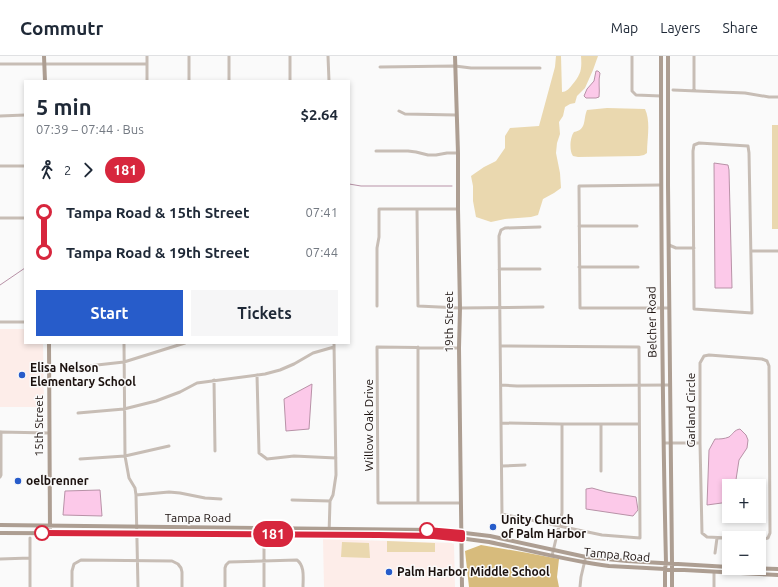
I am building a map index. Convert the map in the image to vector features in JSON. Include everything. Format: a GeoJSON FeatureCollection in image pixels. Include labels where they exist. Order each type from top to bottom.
{"type":"FeatureCollection","features":[{"type":"Feature","properties":{"kind":"main road"},"geometry":{"type":"LineString","coordinates":[[44,56],[45,80]]}},
{"type":"Feature","properties":{"kind":"main road","name":"19th Street"},"geometry":{"type":"LineString","coordinates":[[455,56],[458,152],[460,503],[462,533],[462,587]]}},
{"type":"Feature","properties":{"kind":"main road","name":"Belcher Road"},"geometry":{"type":"LineString","coordinates":[[661,56],[665,587]]}},
{"type":"Feature","properties":{"kind":"main road","name":"Belcher Road"},"geometry":{"type":"LineString","coordinates":[[668,56],[668,245],[672,587]]}},
{"type":"Feature","properties":{"kind":"main road","name":"15th Street"},"geometry":{"type":"LineString","coordinates":[[49,344],[50,533]]}},
{"type":"Feature","properties":{"kind":"main road","name":"Tampa Road"},"geometry":{"type":"LineString","coordinates":[[0,526],[434,530],[490,536],[586,557],[609,560],[722,567]]}},
{"type":"Feature","properties":{"kind":"main road"},"geometry":{"type":"LineString","coordinates":[[377,529],[378,535]]}},
{"type":"Feature","properties":{"kind":"main road","name":"Tampa Road"},"geometry":{"type":"LineString","coordinates":[[0,533],[434,536],[489,542],[585,563],[609,566],[778,576]]}},
{"type":"Feature","properties":{"kind":"main road"},"geometry":{"type":"LineString","coordinates":[[766,569],[778,569]]}},
{"type":"Feature","properties":{"kind":"street"},"geometry":{"type":"LineString","coordinates":[[147,56],[148,80]]}},
{"type":"Feature","properties":{"kind":"street"},"geometry":{"type":"LineString","coordinates":[[189,56],[189,80]]}},
{"type":"Feature","properties":{"kind":"street"},"geometry":{"type":"LineString","coordinates":[[229,56],[229,80]]}},
{"type":"Feature","properties":{"kind":"street"},"geometry":{"type":"LineString","coordinates":[[290,56],[290,80]]}},
{"type":"Feature","properties":{"kind":"street"},"geometry":{"type":"LineString","coordinates":[[328,56],[328,80]]}},
{"type":"Feature","properties":{"kind":"street"},"geometry":{"type":"LineString","coordinates":[[632,56],[632,91],[636,95],[661,96]]}},
{"type":"Feature","properties":{"kind":"street"},"geometry":{"type":"LineString","coordinates":[[694,56],[694,91]]}},
{"type":"Feature","properties":{"kind":"street"},"geometry":{"type":"LineString","coordinates":[[0,64],[147,64]]}},
{"type":"Feature","properties":{"kind":"street"},"geometry":{"type":"LineString","coordinates":[[380,67],[455,66],[471,68],[540,68]]}},
{"type":"Feature","properties":{"kind":"street"},"geometry":{"type":"LineString","coordinates":[[673,90],[745,93],[769,98],[778,97]]}},
{"type":"Feature","properties":{"kind":"street"},"geometry":{"type":"LineString","coordinates":[[399,111],[405,114],[456,115]]}},
{"type":"Feature","properties":{"kind":"street"},"geometry":{"type":"LineString","coordinates":[[0,116],[24,115]]}},
{"type":"Feature","properties":{"kind":"street"},"geometry":{"type":"LineString","coordinates":[[700,143],[748,146],[752,313],[694,309],[694,248],[694,145],[700,143]]}},
{"type":"Feature","properties":{"kind":"street"},"geometry":{"type":"LineString","coordinates":[[376,150],[408,151],[436,156],[458,152]]}},
{"type":"Feature","properties":{"kind":"street"},"geometry":{"type":"LineString","coordinates":[[0,166],[24,166]]}},
{"type":"Feature","properties":{"kind":"street"},"geometry":{"type":"LineString","coordinates":[[661,185],[579,186],[580,308],[669,308]]}},
{"type":"Feature","properties":{"kind":"street"},"geometry":{"type":"LineString","coordinates":[[377,306],[379,209],[458,209]]}},
{"type":"Feature","properties":{"kind":"street"},"geometry":{"type":"LineString","coordinates":[[417,209],[418,306],[460,308],[544,307]]}},
{"type":"Feature","properties":{"kind":"street"},"geometry":{"type":"LineString","coordinates":[[0,218],[24,218]]}},
{"type":"Feature","properties":{"kind":"street"},"geometry":{"type":"LineString","coordinates":[[579,226],[637,226]]}},
{"type":"Feature","properties":{"kind":"street"},"geometry":{"type":"LineString","coordinates":[[501,346],[639,347],[640,538],[602,535],[502,514],[501,423],[501,346],[501,307],[499,236],[501,230],[505,228],[540,228]]}},
{"type":"Feature","properties":{"kind":"street"},"geometry":{"type":"LineString","coordinates":[[668,245],[676,248],[694,248]]}},
{"type":"Feature","properties":{"kind":"street"},"geometry":{"type":"LineString","coordinates":[[751,251],[778,251]]}},
{"type":"Feature","properties":{"kind":"street"},"geometry":{"type":"LineString","coordinates":[[579,267],[638,267]]}},
{"type":"Feature","properties":{"kind":"street"},"geometry":{"type":"LineString","coordinates":[[499,269],[540,269]]}},
{"type":"Feature","properties":{"kind":"street"},"geometry":{"type":"LineString","coordinates":[[0,322],[24,322]]}},
{"type":"Feature","properties":{"kind":"street"},"geometry":{"type":"LineString","coordinates":[[124,344],[125,456],[129,478],[135,488],[136,496],[138,587]]}},
{"type":"Feature","properties":{"kind":"street"},"geometry":{"type":"LineString","coordinates":[[79,367],[124,362],[182,344]]}},
{"type":"Feature","properties":{"kind":"street"},"geometry":{"type":"LineString","coordinates":[[78,413],[124,409],[156,401],[180,392],[197,383],[265,374],[297,363],[313,353],[334,347],[336,480],[333,495],[330,501],[329,535]]}},
{"type":"Feature","properties":{"kind":"street","name":"Willow Oak Drive"},"geometry":{"type":"LineString","coordinates":[[459,348],[377,347],[378,503],[460,503]]}},
{"type":"Feature","properties":{"kind":"street"},"geometry":{"type":"LineString","coordinates":[[418,347],[418,503]]}},
{"type":"Feature","properties":{"kind":"street","name":"Garland Circle"},"geometry":{"type":"LineString","coordinates":[[717,538],[708,537],[702,533],[700,363],[704,356],[709,355],[762,359],[767,361],[769,366],[770,533],[768,538],[766,538]]}},
{"type":"Feature","properties":{"kind":"street"},"geometry":{"type":"LineString","coordinates":[[257,375],[259,453],[267,459],[294,456],[336,458]]}},
{"type":"Feature","properties":{"kind":"street"},"geometry":{"type":"LineString","coordinates":[[214,380],[215,451]]}},
{"type":"Feature","properties":{"kind":"street"},"geometry":{"type":"LineString","coordinates":[[501,385],[670,385]]}},
{"type":"Feature","properties":{"kind":"street"},"geometry":{"type":"LineString","coordinates":[[501,423],[639,424]]}},
{"type":"Feature","properties":{"kind":"street"},"geometry":{"type":"LineString","coordinates":[[552,556],[562,513],[562,424]]}},
{"type":"Feature","properties":{"kind":"street"},"geometry":{"type":"LineString","coordinates":[[601,424],[601,471]]}},
{"type":"Feature","properties":{"kind":"street"},"geometry":{"type":"LineString","coordinates":[[0,477],[1,432],[49,433]]}},
{"type":"Feature","properties":{"kind":"street"},"geometry":{"type":"LineString","coordinates":[[664,443],[700,443]]}},
{"type":"Feature","properties":{"kind":"street"},"geometry":{"type":"LineString","coordinates":[[80,459],[125,456],[169,446]]}},
{"type":"Feature","properties":{"kind":"street"},"geometry":{"type":"LineString","coordinates":[[502,466],[525,465]]}},
{"type":"Feature","properties":{"kind":"street"},"geometry":{"type":"LineString","coordinates":[[136,496],[169,492],[221,499]]}},
{"type":"Feature","properties":{"kind":"street"},"geometry":{"type":"LineString","coordinates":[[292,500],[330,501]]}},
{"type":"Feature","properties":{"kind":"street"},"geometry":{"type":"LineString","coordinates":[[264,528],[264,587]]}},
{"type":"Feature","properties":{"kind":"street"},"geometry":{"type":"LineString","coordinates":[[30,538],[30,587]]}},
{"type":"Feature","properties":{"kind":"street"},"geometry":{"type":"LineString","coordinates":[[715,553],[717,538],[722,538]]}},
{"type":"Feature","properties":{"kind":"street"},"geometry":{"type":"LineString","coordinates":[[580,587],[586,557]]}},
{"type":"Feature","properties":{"kind":"street"},"geometry":{"type":"LineString","coordinates":[[0,559],[30,558]]}},
{"type":"Feature","properties":{"kind":"street"},"geometry":{"type":"LineString","coordinates":[[72,587],[72,571],[74,564],[81,560],[172,561],[178,564],[181,568],[182,587]]}},
{"type":"Feature","properties":{"kind":"street"},"geometry":{"type":"LineString","coordinates":[[225,587],[225,568],[229,562],[297,560],[303,567],[303,587]]}},
{"type":"Feature","properties":{"kind":"street"},"geometry":{"type":"LineString","coordinates":[[714,572],[714,587]]}},
{"type":"Feature","properties":{"kind":"shaded area"},"geometry":{"type":"Polygon","coordinates":[[[556,56],[561,56],[562,92],[569,89],[579,75],[581,68],[581,56],[598,56],[585,88],[577,96],[575,103],[565,107],[563,116],[559,122],[560,134],[556,153],[561,188],[543,199],[538,215],[491,222],[476,217],[471,176],[496,161],[505,148],[505,136],[510,128],[539,126],[555,67],[556,56]]]}},
{"type":"Feature","properties":{"kind":"shaded area"},"geometry":{"type":"Polygon","coordinates":[[[596,71],[600,73],[599,97],[586,98],[584,96],[587,89],[594,81],[596,71]]]}},
{"type":"Feature","properties":{"kind":"shaded area"},"geometry":{"type":"Polygon","coordinates":[[[607,108],[645,109],[648,119],[647,153],[639,156],[573,156],[570,144],[572,137],[574,132],[583,127],[587,110],[607,108]]]}},
{"type":"Feature","properties":{"kind":"shaded area"},"geometry":{"type":"Polygon","coordinates":[[[772,125],[778,125],[778,229],[772,229],[772,125]]]}},
{"type":"Feature","properties":{"kind":"shaded area"},"geometry":{"type":"Polygon","coordinates":[[[714,163],[728,165],[729,170],[732,288],[715,288],[714,163]]]}},
{"type":"Feature","properties":{"kind":"shaded area","name":"Elisa Nelson Elementary School"},"geometry":{"type":"Polygon","coordinates":[[[0,329],[24,329],[24,344],[43,344],[44,407],[0,407],[0,329]]]}},
{"type":"Feature","properties":{"kind":"shaded area"},"geometry":{"type":"Polygon","coordinates":[[[312,384],[309,429],[286,431],[284,399],[312,384]]]}},
{"type":"Feature","properties":{"kind":"shaded area"},"geometry":{"type":"Polygon","coordinates":[[[740,429],[746,435],[748,440],[747,448],[739,460],[736,479],[722,479],[722,503],[707,505],[709,450],[715,439],[724,439],[740,429]]]}},
{"type":"Feature","properties":{"kind":"shaded area"},"geometry":{"type":"Polygon","coordinates":[[[592,488],[636,497],[638,510],[633,516],[586,509],[586,489],[592,488]]]}},
{"type":"Feature","properties":{"kind":"shaded area"},"geometry":{"type":"Polygon","coordinates":[[[100,490],[102,516],[63,515],[65,491],[100,490]]]}},
{"type":"Feature","properties":{"kind":"shaded area","name":"Palm Harbor Middle School"},"geometry":{"type":"Polygon","coordinates":[[[323,539],[454,544],[455,587],[324,587],[323,539]]]}},
{"type":"Feature","properties":{"kind":"shaded area"},"geometry":{"type":"Polygon","coordinates":[[[387,541],[435,543],[435,552],[387,552],[387,541]]]}},
{"type":"Feature","properties":{"kind":"shaded area"},"geometry":{"type":"Polygon","coordinates":[[[342,542],[369,543],[370,558],[341,557],[342,542]]]}},
{"type":"Feature","properties":{"kind":"shaded area"},"geometry":{"type":"Polygon","coordinates":[[[481,545],[559,559],[557,577],[559,587],[469,587],[465,551],[481,545]]]}},
{"type":"Feature","properties":{"kind":"waterway"},"geometry":{"type":"LineString","coordinates":[[350,184],[361,186],[452,186]]}},
{"type":"Feature","properties":{"kind":"waterway"},"geometry":{"type":"LineString","coordinates":[[0,285],[24,269]]}},
{"type":"Feature","properties":{"kind":"bus line","name":"181"},"geometry":{"type":"LineString","coordinates":[[42,533],[378,535],[434,536],[462,539],[462,533],[427,530]]}},
{"type":"Feature","properties":{"kind":"place","name":"Elisa Nelson Elementary School"},"geometry":{"type":"Point","coordinates":[22,375]}},
{"type":"Feature","properties":{"kind":"place","name":"oelbrenner"},"geometry":{"type":"Point","coordinates":[18,481]}},
{"type":"Feature","properties":{"kind":"place","name":"Unity Church of Palm Harbor"},"geometry":{"type":"Point","coordinates":[493,527]}},
{"type":"Feature","properties":{"kind":"place","name":"Palm Harbor Middle School"},"geometry":{"type":"Point","coordinates":[389,572]}}]}
